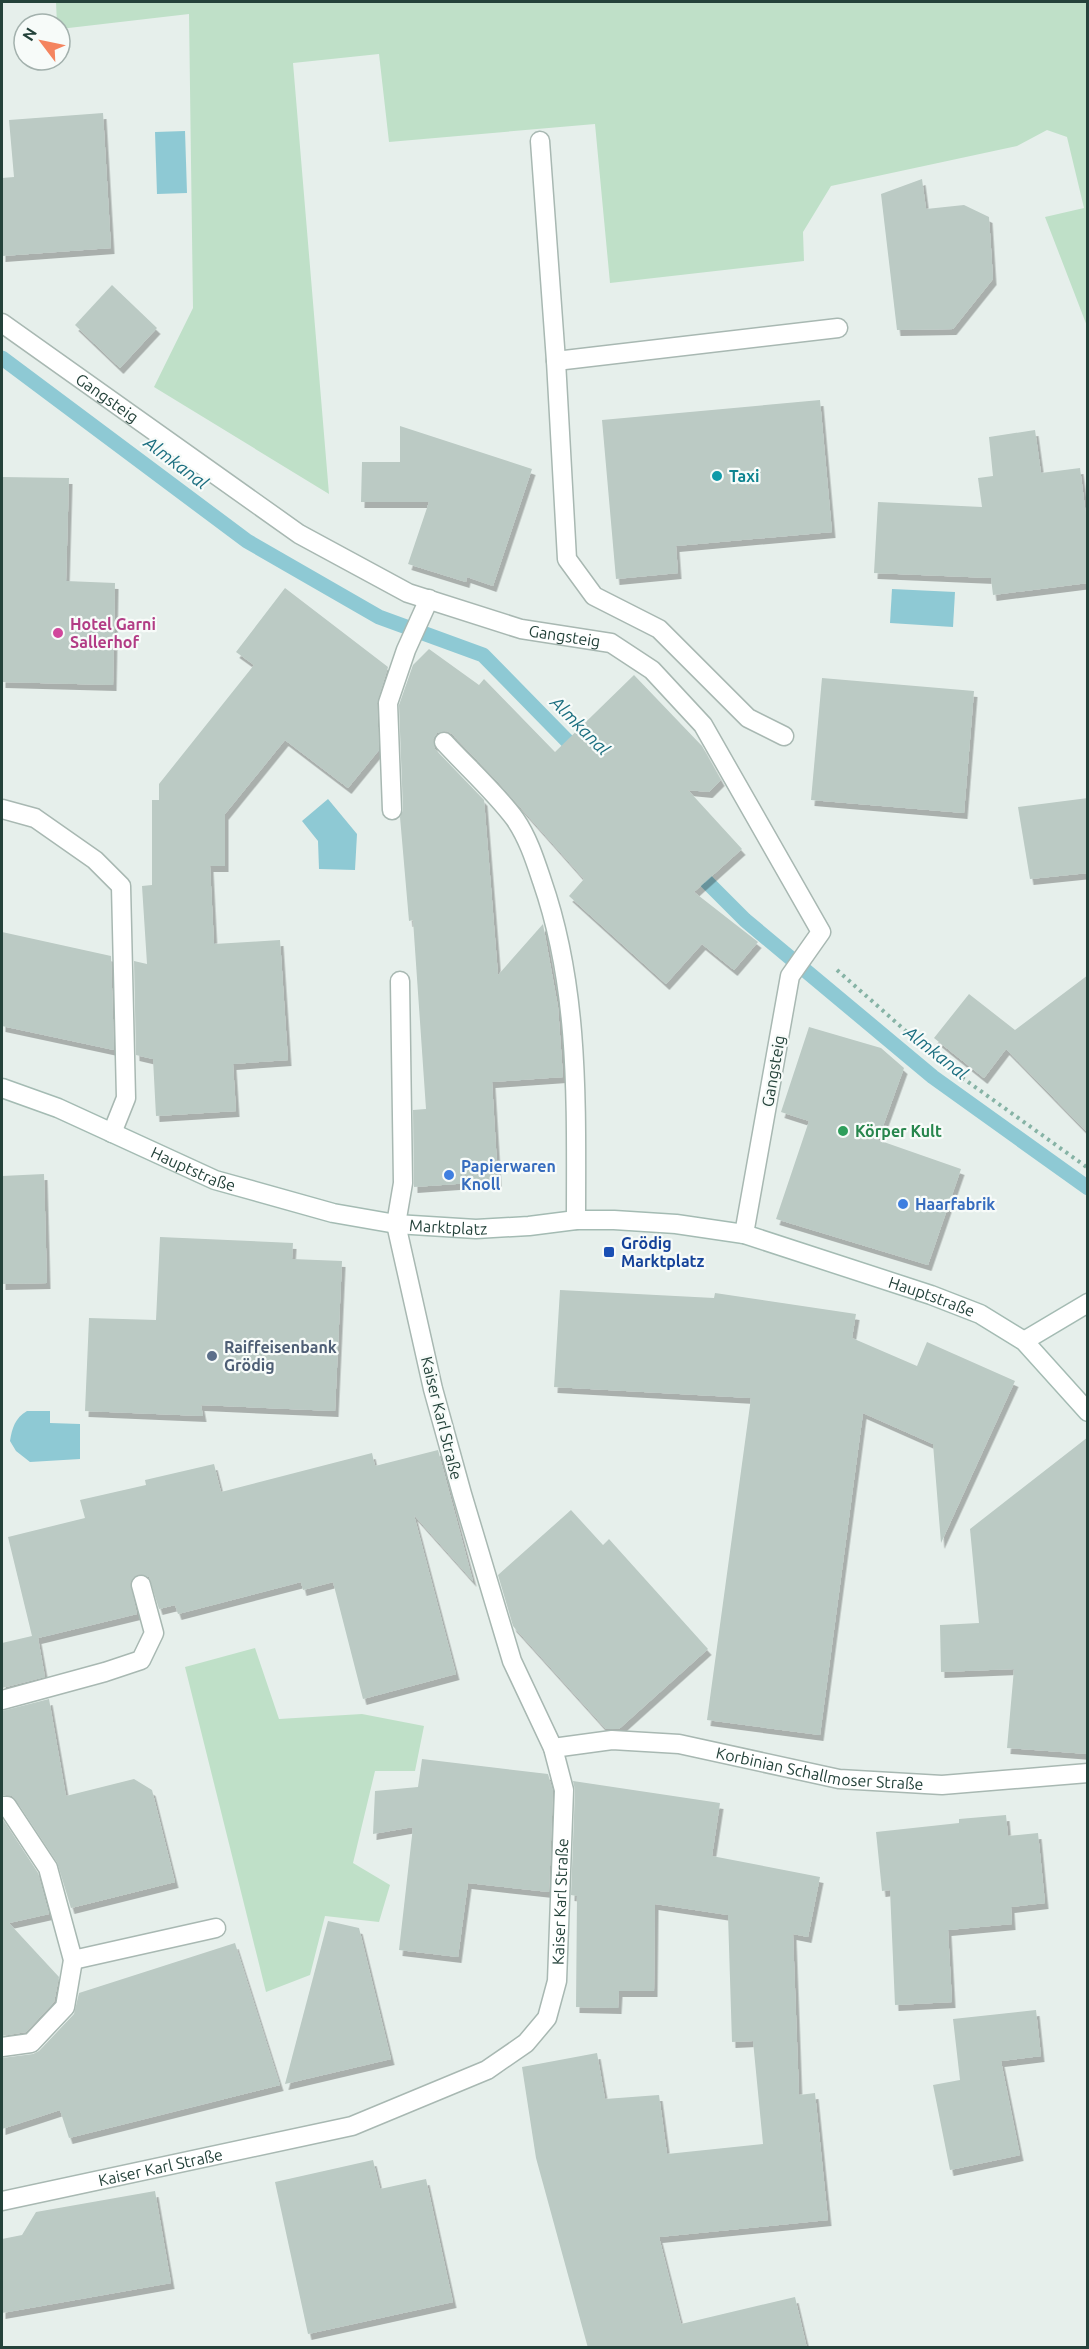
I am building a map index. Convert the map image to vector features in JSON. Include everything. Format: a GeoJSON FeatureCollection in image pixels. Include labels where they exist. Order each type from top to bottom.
{"type":"FeatureCollection","features":[{"type":"Feature","properties":{"kind":"street"},"geometry":{"type":"LineString","coordinates":[[540,141],[567,559],[594,596],[659,629],[748,718],[784,736]]}},
{"type":"Feature","properties":{"kind":"street","name":"Gangsteig"},"geometry":{"type":"LineString","coordinates":[[2,323],[299,534],[408,593],[521,629],[611,643],[652,670],[703,725],[821,932],[790,976],[744,1234]]}},
{"type":"Feature","properties":{"kind":"street"},"geometry":{"type":"LineString","coordinates":[[556,362],[838,328]]}},
{"type":"Feature","properties":{"kind":"street"},"geometry":{"type":"LineString","coordinates":[[392,810],[388,703],[406,650],[429,599]]}},
{"type":"Feature","properties":{"kind":"street"},"geometry":{"type":"LineString","coordinates":[[444,742],[515,819],[530,845],[547,896],[568,980],[576,1092],[576,1220]]}},
{"type":"Feature","properties":{"kind":"street"},"geometry":{"type":"LineString","coordinates":[[2,809],[35,818],[94,860],[121,886],[126,1098],[112,1133]]}},
{"type":"Feature","properties":{"kind":"street","name":"Marktplatz"},"geometry":{"type":"LineString","coordinates":[[400,981],[404,1183],[396,1224],[476,1229],[576,1220],[676,1224],[744,1234]]}},
{"type":"Feature","properties":{"kind":"street","name":"Hauptstraße"},"geometry":{"type":"LineString","coordinates":[[2,1088],[58,1108],[215,1180],[333,1213],[396,1224]]}},
{"type":"Feature","properties":{"kind":"street","name":"Kaiser Karl Straße"},"geometry":{"type":"LineString","coordinates":[[2,2201],[352,2126],[487,2070],[526,2043],[547,2018],[557,1981],[564,1790],[554,1748],[512,1661],[465,1505],[433,1389],[396,1224]]}},
{"type":"Feature","properties":{"kind":"street","name":"Hauptstraße"},"geometry":{"type":"LineString","coordinates":[[744,1234],[931,1295],[980,1314],[1024,1341],[1088,1412]]}},
{"type":"Feature","properties":{"kind":"street"},"geometry":{"type":"LineString","coordinates":[[1024,1341],[1088,1303]]}},
{"type":"Feature","properties":{"kind":"street"},"geometry":{"type":"LineString","coordinates":[[2,1700],[141,1660],[154,1633],[141,1585]]}},
{"type":"Feature","properties":{"kind":"street","name":"Korbinian Schallmoser Straße"},"geometry":{"type":"LineString","coordinates":[[554,1748],[612,1740],[679,1744],[839,1779],[942,1785],[1088,1773]]}},
{"type":"Feature","properties":{"kind":"street"},"geometry":{"type":"LineString","coordinates":[[2,1806],[7,1806],[48,1868],[73,1960],[65,2007],[31,2043],[2,2047]]}},
{"type":"Feature","properties":{"kind":"street"},"geometry":{"type":"LineString","coordinates":[[73,1960],[216,1928]]}},
{"type":"Feature","properties":{"kind":"path"},"geometry":{"type":"LineString","coordinates":[[821,932],[838,972],[943,1064],[1088,1168]]}},
{"type":"Feature","properties":{"kind":"green space"},"geometry":{"type":"Polygon","coordinates":[[[56,2],[1087,2],[1087,326],[1045,217],[1084,208],[1067,137],[1047,130],[1017,146],[831,186],[803,232],[804,261],[610,283],[595,124],[389,142],[379,54],[293,63],[329,494],[154,387],[193,308],[189,14],[72,28],[72,12],[56,12],[56,2]]]}},
{"type":"Feature","properties":{"kind":"green space"},"geometry":{"type":"Polygon","coordinates":[[[255,1648],[279,1719],[362,1714],[424,1726],[415,1771],[375,1771],[353,1863],[390,1885],[379,1922],[325,1916],[310,1975],[266,1992],[185,1667],[255,1648]]]}},
{"type":"Feature","properties":{"kind":"water"},"geometry":{"type":"Polygon","coordinates":[[[185,131],[187,193],[157,194],[155,132],[185,131]]]}},
{"type":"Feature","properties":{"kind":"water"},"geometry":{"type":"Polygon","coordinates":[[[892,589],[955,592],[953,627],[890,623],[892,589]]]}},
{"type":"Feature","properties":{"kind":"water"},"geometry":{"type":"Polygon","coordinates":[[[328,799],[357,834],[355,870],[319,869],[318,841],[302,821],[328,799]]]}},
{"type":"Feature","properties":{"kind":"water"},"geometry":{"type":"Polygon","coordinates":[[[27,1411],[50,1411],[50,1423],[80,1424],[80,1459],[30,1462],[16,1451],[10,1441],[12,1432],[17,1420],[27,1411]]]}},
{"type":"Feature","properties":{"kind":"building"},"geometry":{"type":"Polygon","coordinates":[[[103,113],[111,248],[2,256],[2,178],[14,177],[9,120],[103,113]]]}},
{"type":"Feature","properties":{"kind":"building"},"geometry":{"type":"Polygon","coordinates":[[[922,179],[926,209],[964,205],[989,217],[993,279],[953,329],[897,330],[881,194],[922,179]]]}},
{"type":"Feature","properties":{"kind":"building"},"geometry":{"type":"Polygon","coordinates":[[[112,285],[157,328],[120,368],[75,325],[112,285]]]}},
{"type":"Feature","properties":{"kind":"building","name":"Taxi"},"geometry":{"type":"Polygon","coordinates":[[[820,400],[832,532],[676,546],[678,573],[616,579],[602,420],[820,400]]]}},
{"type":"Feature","properties":{"kind":"building"},"geometry":{"type":"Polygon","coordinates":[[[400,426],[532,469],[493,586],[467,577],[466,582],[408,564],[429,502],[361,502],[362,462],[400,462],[400,426]]]}},
{"type":"Feature","properties":{"kind":"building"},"geometry":{"type":"Polygon","coordinates":[[[1035,430],[1041,473],[1080,468],[1088,531],[1088,583],[993,595],[991,578],[874,573],[878,502],[982,507],[978,478],[993,476],[989,437],[1035,430]]]}},
{"type":"Feature","properties":{"kind":"building","name":"Hotel Garni Sallerhof"},"geometry":{"type":"Polygon","coordinates":[[[2,477],[69,478],[66,581],[115,583],[113,685],[2,682],[2,477]]]}},
{"type":"Feature","properties":{"kind":"building"},"geometry":{"type":"Polygon","coordinates":[[[285,588],[388,667],[377,703],[379,750],[348,788],[285,740],[225,814],[225,866],[210,866],[214,944],[280,940],[288,1060],[233,1064],[236,1111],[156,1116],[153,1059],[136,1055],[134,961],[147,964],[142,886],[152,885],[152,800],[159,800],[159,784],[254,665],[236,652],[285,588]]]}},
{"type":"Feature","properties":{"kind":"building"},"geometry":{"type":"Polygon","coordinates":[[[429,649],[479,685],[484,679],[555,752],[634,675],[702,746],[721,780],[709,792],[688,790],[742,849],[694,892],[758,942],[734,970],[702,944],[666,984],[569,896],[584,879],[452,734],[447,731],[437,733],[433,739],[435,749],[484,800],[498,975],[543,924],[558,1007],[563,1077],[492,1082],[498,1181],[414,1187],[413,1110],[426,1109],[413,920],[409,921],[400,817],[403,810],[399,705],[413,665],[429,649]]]}},
{"type":"Feature","properties":{"kind":"building"},"geometry":{"type":"Polygon","coordinates":[[[822,678],[974,691],[964,813],[811,800],[822,678]]]}},
{"type":"Feature","properties":{"kind":"building"},"geometry":{"type":"Polygon","coordinates":[[[1088,798],[1088,873],[1030,879],[1018,807],[1088,798]]]}},
{"type":"Feature","properties":{"kind":"building"},"geometry":{"type":"Polygon","coordinates":[[[2,932],[111,956],[114,1050],[2,1026],[2,932]]]}},
{"type":"Feature","properties":{"kind":"building"},"geometry":{"type":"Polygon","coordinates":[[[1088,975],[1088,1133],[1006,1049],[984,1078],[934,1038],[969,994],[1015,1030],[1088,975]]]}},
{"type":"Feature","properties":{"kind":"building","name":"Körper Kult"},"geometry":{"type":"Polygon","coordinates":[[[809,1027],[881,1048],[904,1068],[878,1140],[961,1169],[928,1265],[776,1219],[809,1121],[781,1112],[809,1027]]]}},
{"type":"Feature","properties":{"kind":"building"},"geometry":{"type":"Polygon","coordinates":[[[44,1174],[47,1283],[2,1284],[2,1176],[44,1174]]]}},
{"type":"Feature","properties":{"kind":"building","name":"Raiffeisenbank Grödig"},"geometry":{"type":"Polygon","coordinates":[[[160,1237],[293,1243],[292,1259],[342,1261],[335,1411],[201,1405],[203,1416],[85,1411],[89,1318],[156,1320],[160,1237]]]}},
{"type":"Feature","properties":{"kind":"building"},"geometry":{"type":"Polygon","coordinates":[[[560,1290],[714,1298],[715,1293],[856,1314],[852,1338],[917,1366],[927,1342],[1015,1381],[941,1543],[933,1444],[863,1413],[820,1735],[707,1720],[751,1398],[554,1387],[560,1290]]]}},
{"type":"Feature","properties":{"kind":"building"},"geometry":{"type":"Polygon","coordinates":[[[1088,1437],[1088,1754],[1007,1748],[1014,1669],[941,1672],[940,1625],[979,1623],[970,1529],[1088,1437]]]}},
{"type":"Feature","properties":{"kind":"building"},"geometry":{"type":"Polygon","coordinates":[[[438,1450],[473,1581],[414,1515],[456,1674],[363,1699],[333,1582],[303,1590],[301,1582],[178,1614],[175,1605],[159,1609],[149,1577],[139,1574],[130,1583],[137,1614],[38,1638],[45,1677],[2,1688],[2,1643],[32,1636],[8,1537],[85,1518],[80,1500],[146,1485],[145,1480],[214,1464],[221,1492],[372,1453],[375,1466],[438,1450]]]}},
{"type":"Feature","properties":{"kind":"building"},"geometry":{"type":"Polygon","coordinates":[[[571,1510],[603,1545],[609,1539],[708,1649],[619,1729],[606,1729],[513,1626],[498,1575],[571,1510]]]}},
{"type":"Feature","properties":{"kind":"building"},"geometry":{"type":"Polygon","coordinates":[[[49,1699],[66,1796],[134,1779],[152,1790],[175,1882],[71,1908],[57,1862],[16,1800],[12,1796],[2,1795],[2,1711],[49,1699]]]}},
{"type":"Feature","properties":{"kind":"building"},"geometry":{"type":"Polygon","coordinates":[[[422,1759],[548,1774],[553,1791],[549,1892],[468,1883],[458,1957],[399,1950],[413,1827],[373,1834],[375,1791],[418,1787],[422,1759]]]}},
{"type":"Feature","properties":{"kind":"building"},"geometry":{"type":"Polygon","coordinates":[[[573,1781],[720,1803],[712,1856],[820,1877],[808,1937],[793,1934],[799,2095],[815,2093],[828,2220],[659,2237],[681,2324],[795,2297],[807,2348],[588,2348],[536,2158],[522,2067],[597,2053],[605,2099],[659,2095],[667,2154],[763,2144],[753,2041],[732,2042],[728,1915],[655,1904],[654,1991],[619,1991],[618,2008],[576,2007],[577,1896],[571,1895],[575,1790],[573,1781]]]}},
{"type":"Feature","properties":{"kind":"building"},"geometry":{"type":"Polygon","coordinates":[[[1006,1815],[1008,1836],[1038,1833],[1045,1903],[1011,1907],[1012,1924],[948,1930],[952,2002],[895,2005],[890,1890],[882,1891],[876,1832],[959,1823],[959,1819],[1006,1815]]]}},
{"type":"Feature","properties":{"kind":"building"},"geometry":{"type":"Polygon","coordinates":[[[2,1818],[38,1873],[49,1914],[9,1923],[59,1977],[54,2002],[26,2032],[2,2036],[2,1818]]]}},
{"type":"Feature","properties":{"kind":"building"},"geometry":{"type":"Polygon","coordinates":[[[328,1921],[359,1928],[391,2059],[285,2084],[328,1921]]]}},
{"type":"Feature","properties":{"kind":"building"},"geometry":{"type":"Polygon","coordinates":[[[235,1943],[280,2085],[69,2138],[60,2110],[2,2129],[2,2058],[33,2054],[39,2051],[74,2014],[79,1993],[235,1943]]]}},
{"type":"Feature","properties":{"kind":"building"},"geometry":{"type":"Polygon","coordinates":[[[1036,2010],[1041,2056],[1001,2061],[1020,2155],[950,2170],[933,2085],[960,2080],[953,2019],[1036,2010]]]}},
{"type":"Feature","properties":{"kind":"building"},"geometry":{"type":"Polygon","coordinates":[[[373,2160],[380,2189],[426,2179],[453,2302],[308,2334],[275,2182],[373,2160]]]}},
{"type":"Feature","properties":{"kind":"building"},"geometry":{"type":"Polygon","coordinates":[[[155,2191],[171,2283],[2,2313],[2,2239],[22,2235],[36,2212],[155,2191]]]}},
{"type":"Feature","properties":{"kind":"waterway","name":"Almkanal"},"geometry":{"type":"LineString","coordinates":[[2,358],[247,541],[379,617],[483,655],[580,754]]}},
{"type":"Feature","properties":{"kind":"waterway","name":"Almkanal"},"geometry":{"type":"LineString","coordinates":[[692,867],[745,920],[933,1077],[1088,1188]]}},
{"type":"Feature","properties":{"kind":"place","name":"Taxi"},"geometry":{"type":"Point","coordinates":[717,476]}},
{"type":"Feature","properties":{"kind":"place","name":"Hotel Garni Sallerhof"},"geometry":{"type":"Point","coordinates":[58,633]}},
{"type":"Feature","properties":{"kind":"place","name":"Körper Kult"},"geometry":{"type":"Point","coordinates":[843,1131]}},
{"type":"Feature","properties":{"kind":"place","name":"Papierwaren Knoll"},"geometry":{"type":"Point","coordinates":[449,1175]}},
{"type":"Feature","properties":{"kind":"place","name":"Haarfabrik"},"geometry":{"type":"Point","coordinates":[903,1204]}},
{"type":"Feature","properties":{"kind":"place","name":"Grödig Marktplatz"},"geometry":{"type":"Point","coordinates":[609,1252]}},
{"type":"Feature","properties":{"kind":"place","name":"Raiffeisenbank Grödig"},"geometry":{"type":"Point","coordinates":[212,1356]}}]}
